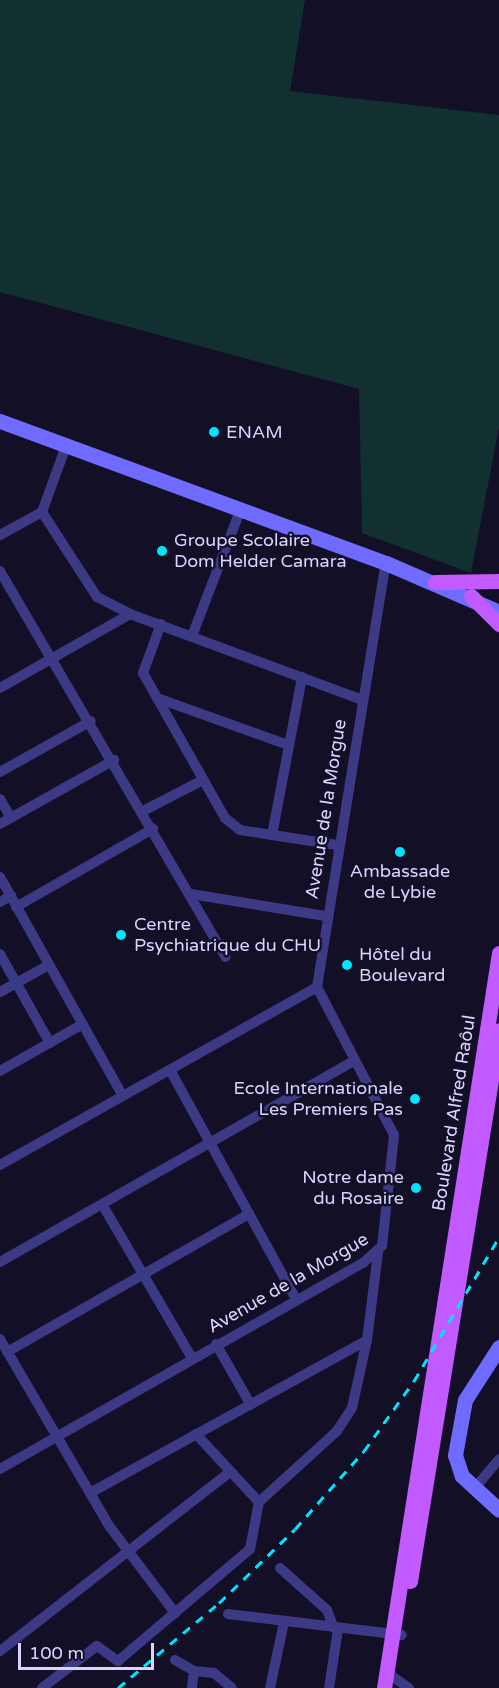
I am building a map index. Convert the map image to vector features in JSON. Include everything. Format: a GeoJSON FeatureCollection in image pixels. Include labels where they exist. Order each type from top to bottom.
{"type":"FeatureCollection","features":[{"type":"Feature","properties":{"kind":"main road"},"geometry":{"type":"LineString","coordinates":[[0,421],[240,511],[386,562],[495,607]]}},
{"type":"Feature","properties":{"kind":"main road"},"geometry":{"type":"LineString","coordinates":[[435,582],[499,581]]}},
{"type":"Feature","properties":{"kind":"main road"},"geometry":{"type":"LineString","coordinates":[[471,596],[499,624]]}},
{"type":"Feature","properties":{"kind":"main road","name":"Boulevard Alfred Raôul"},"geometry":{"type":"LineString","coordinates":[[437,1377],[447,1280],[499,953]]}},
{"type":"Feature","properties":{"kind":"main road"},"geometry":{"type":"LineString","coordinates":[[390,1681],[437,1377],[462,1263],[499,1030]]}},
{"type":"Feature","properties":{"kind":"main road"},"geometry":{"type":"LineString","coordinates":[[499,1347],[473,1383],[457,1433],[456,1464],[474,1489],[499,1510]]}},
{"type":"Feature","properties":{"kind":"street"},"geometry":{"type":"LineString","coordinates":[[0,535],[42,512],[66,446]]}},
{"type":"Feature","properties":{"kind":"street"},"geometry":{"type":"LineString","coordinates":[[192,636],[240,511]]}},
{"type":"Feature","properties":{"kind":"street"},"geometry":{"type":"LineString","coordinates":[[42,512],[92,592],[130,614],[360,699]]}},
{"type":"Feature","properties":{"kind":"street","name":"Avenue de la Morgue"},"geometry":{"type":"LineString","coordinates":[[0,1469],[378,1253],[394,1135],[317,987],[336,844],[386,562]]}},
{"type":"Feature","properties":{"kind":"street"},"geometry":{"type":"LineString","coordinates":[[0,571],[92,721],[226,957]]}},
{"type":"Feature","properties":{"kind":"street"},"geometry":{"type":"LineString","coordinates":[[0,688],[130,614]]}},
{"type":"Feature","properties":{"kind":"street"},"geometry":{"type":"LineString","coordinates":[[161,624],[143,669],[203,780],[232,825],[272,835],[336,844]]}},
{"type":"Feature","properties":{"kind":"street"},"geometry":{"type":"LineString","coordinates":[[272,835],[302,677]]}},
{"type":"Feature","properties":{"kind":"street"},"geometry":{"type":"LineString","coordinates":[[157,698],[288,745]]}},
{"type":"Feature","properties":{"kind":"street"},"geometry":{"type":"LineString","coordinates":[[0,772],[92,721]]}},
{"type":"Feature","properties":{"kind":"street"},"geometry":{"type":"LineString","coordinates":[[0,824],[114,760]]}},
{"type":"Feature","properties":{"kind":"street"},"geometry":{"type":"LineString","coordinates":[[143,811],[203,780]]}},
{"type":"Feature","properties":{"kind":"street"},"geometry":{"type":"LineString","coordinates":[[0,799],[11,818]]}},
{"type":"Feature","properties":{"kind":"street"},"geometry":{"type":"LineString","coordinates":[[16,907],[153,829]]}},
{"type":"Feature","properties":{"kind":"street"},"geometry":{"type":"LineString","coordinates":[[0,877],[123,1096]]}},
{"type":"Feature","properties":{"kind":"street"},"geometry":{"type":"LineString","coordinates":[[191,894],[326,916]]}},
{"type":"Feature","properties":{"kind":"street"},"geometry":{"type":"LineString","coordinates":[[0,902],[11,896]]}},
{"type":"Feature","properties":{"kind":"street"},"geometry":{"type":"LineString","coordinates":[[0,954],[50,1043]]}},
{"type":"Feature","properties":{"kind":"street"},"geometry":{"type":"LineString","coordinates":[[0,992],[49,965]]}},
{"type":"Feature","properties":{"kind":"street"},"geometry":{"type":"LineString","coordinates":[[0,1165],[317,987]]}},
{"type":"Feature","properties":{"kind":"street"},"geometry":{"type":"LineString","coordinates":[[0,1071],[83,1024]]}},
{"type":"Feature","properties":{"kind":"street"},"geometry":{"type":"LineString","coordinates":[[0,1263],[355,1060]]}},
{"type":"Feature","properties":{"kind":"street"},"geometry":{"type":"LineString","coordinates":[[170,1070],[296,1299]]}},
{"type":"Feature","properties":{"kind":"street"},"geometry":{"type":"LineString","coordinates":[[102,1204],[192,1358]]}},
{"type":"Feature","properties":{"kind":"street"},"geometry":{"type":"LineString","coordinates":[[7,1352],[249,1214]]}},
{"type":"Feature","properties":{"kind":"street"},"geometry":{"type":"LineString","coordinates":[[42,1688],[98,1646],[118,1661],[249,1548],[259,1502],[347,1418],[367,1340],[378,1253]]}},
{"type":"Feature","properties":{"kind":"street"},"geometry":{"type":"LineString","coordinates":[[0,1339],[55,1437],[90,1493],[129,1553],[175,1613]]}},
{"type":"Feature","properties":{"kind":"street"},"geometry":{"type":"LineString","coordinates":[[90,1493],[367,1340]]}},
{"type":"Feature","properties":{"kind":"street"},"geometry":{"type":"LineString","coordinates":[[216,1344],[251,1405]]}},
{"type":"Feature","properties":{"kind":"street"},"geometry":{"type":"LineString","coordinates":[[196,1434],[259,1502]]}},
{"type":"Feature","properties":{"kind":"street"},"geometry":{"type":"LineString","coordinates":[[474,1489],[499,1459]]}},
{"type":"Feature","properties":{"kind":"street"},"geometry":{"type":"LineString","coordinates":[[0,1651],[129,1553],[230,1472]]}},
{"type":"Feature","properties":{"kind":"street"},"geometry":{"type":"LineString","coordinates":[[280,1568],[327,1610],[336,1629],[329,1688]]}},
{"type":"Feature","properties":{"kind":"street"},"geometry":{"type":"LineString","coordinates":[[228,1614],[336,1629],[397,1634]]}},
{"type":"Feature","properties":{"kind":"street"},"geometry":{"type":"LineString","coordinates":[[270,1688],[284,1622]]}},
{"type":"Feature","properties":{"kind":"street"},"geometry":{"type":"LineString","coordinates":[[175,1660],[194,1671],[214,1673],[231,1688]]}},
{"type":"Feature","properties":{"kind":"street"},"geometry":{"type":"LineString","coordinates":[[192,1688],[194,1671]]}},
{"type":"Feature","properties":{"kind":"street"},"geometry":{"type":"LineString","coordinates":[[390,1681],[409,1688]]}},
{"type":"Feature","properties":{"kind":"green space"},"geometry":{"type":"Polygon","coordinates":[[[0,0],[305,0],[290,91],[499,115],[499,427],[471,573],[362,533],[359,389],[0,292],[0,0]]]}},
{"type":"Feature","properties":{"kind":"railway"},"geometry":{"type":"LineString","coordinates":[[118,1688],[219,1603],[295,1529],[364,1451],[414,1381],[499,1237]]}},
{"type":"Feature","properties":{"kind":"place","name":"ENAM"},"geometry":{"type":"Point","coordinates":[214,432]}},
{"type":"Feature","properties":{"kind":"place","name":"Groupe Scolaire Dom Helder Camara"},"geometry":{"type":"Point","coordinates":[162,551]}},
{"type":"Feature","properties":{"kind":"place","name":"Ambassade de Lybie"},"geometry":{"type":"Point","coordinates":[400,852]}},
{"type":"Feature","properties":{"kind":"place","name":"Centre Psychiatrique du CHU"},"geometry":{"type":"Point","coordinates":[121,935]}},
{"type":"Feature","properties":{"kind":"place","name":"Hôtel du Boulevard"},"geometry":{"type":"Point","coordinates":[347,965]}},
{"type":"Feature","properties":{"kind":"place","name":"Ecole Internationale Les Premiers Pas"},"geometry":{"type":"Point","coordinates":[415,1099]}},
{"type":"Feature","properties":{"kind":"place","name":"Notre dame du Rosaire"},"geometry":{"type":"Point","coordinates":[416,1188]}}]}
